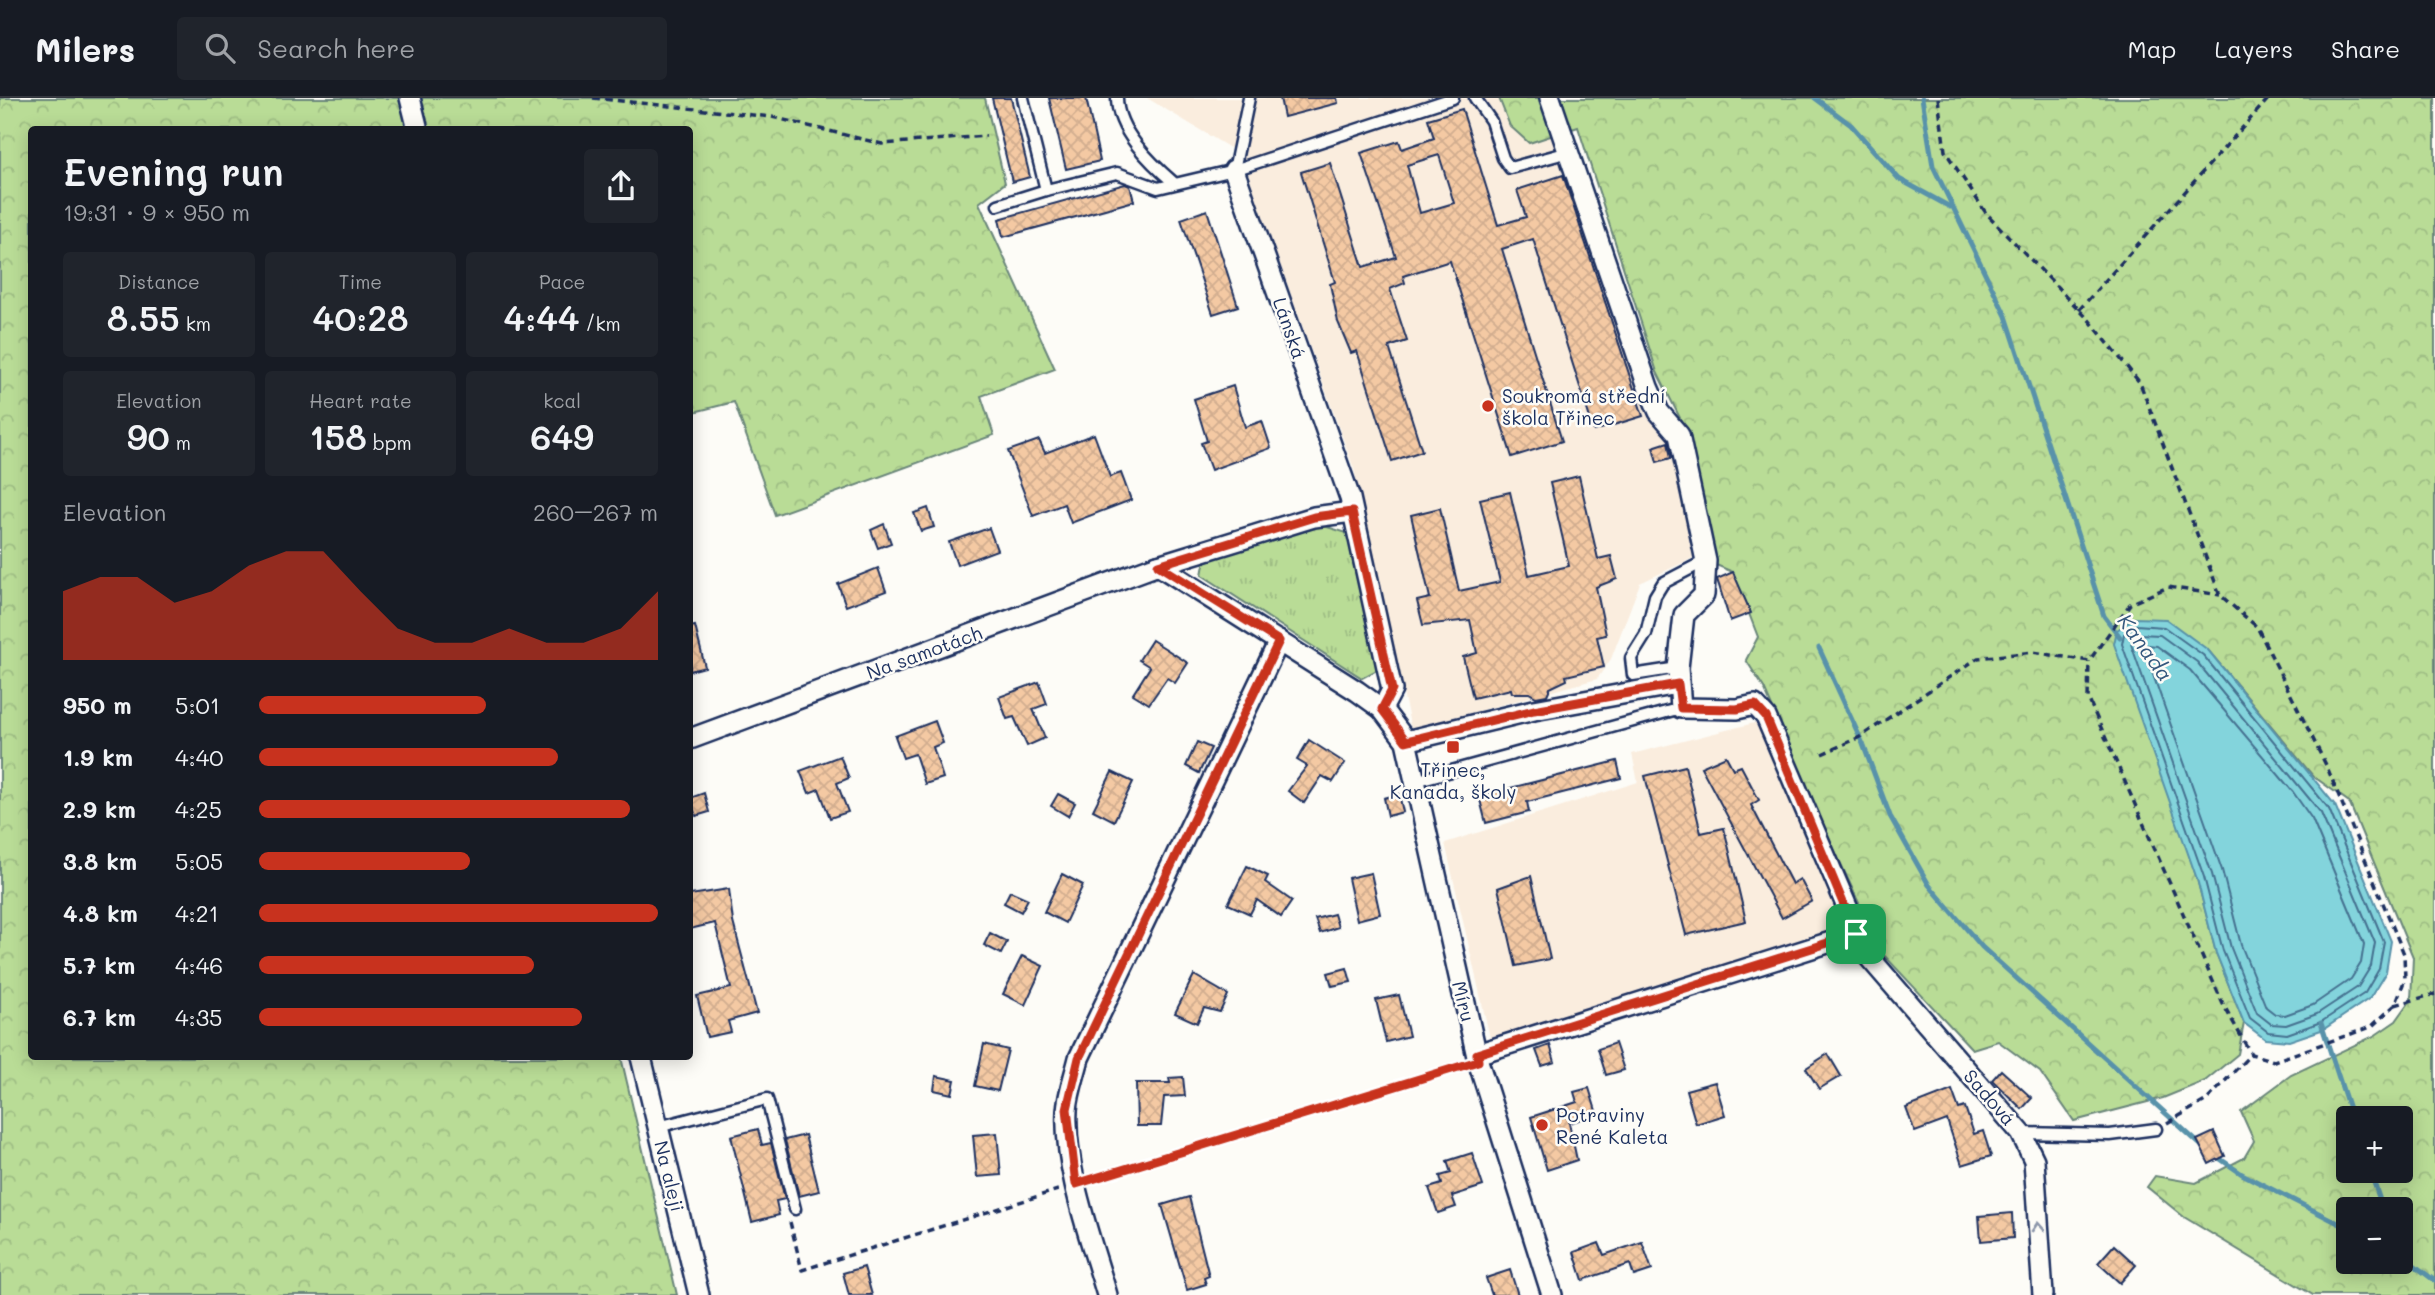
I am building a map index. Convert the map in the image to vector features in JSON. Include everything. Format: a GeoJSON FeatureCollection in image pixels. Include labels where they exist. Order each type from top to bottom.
{"type":"FeatureCollection","features":[{"type":"Feature","properties":{"kind":"street"},"geometry":{"type":"LineString","coordinates":[[410,98],[417,126]]}},
{"type":"Feature","properties":{"kind":"street"},"geometry":{"type":"LineString","coordinates":[[1550,98],[1571,152],[1648,387],[1659,412],[1679,435],[1706,561],[1704,595],[1684,615],[1678,676],[1681,708]]}},
{"type":"Feature","properties":{"kind":"street","name":"Lánská"},"geometry":{"type":"LineString","coordinates":[[1234,170],[1350,498],[1392,690],[1382,709]]}},
{"type":"Feature","properties":{"kind":"street","name":"Na samotách"},"geometry":{"type":"LineString","coordinates":[[693,738],[1158,565],[1314,517],[1352,512]]}},
{"type":"Feature","properties":{"kind":"street"},"geometry":{"type":"LineString","coordinates":[[1158,565],[1382,709]]}},
{"type":"Feature","properties":{"kind":"street"},"geometry":{"type":"LineString","coordinates":[[1108,1295],[1076,1184],[1067,1109],[1079,1058],[1279,641]]}},
{"type":"Feature","properties":{"kind":"street"},"geometry":{"type":"LineString","coordinates":[[1406,741],[1678,676]]}},
{"type":"Feature","properties":{"kind":"street","name":"Sadová"},"geometry":{"type":"LineString","coordinates":[[1681,708],[1737,709],[1755,705],[1766,717],[1868,957],[2021,1133],[2034,1160],[2043,1295]]}},
{"type":"Feature","properties":{"kind":"street","name":"Míru"},"geometry":{"type":"LineString","coordinates":[[1382,709],[1406,741],[1441,889],[1449,944],[1478,1058],[1552,1295]]}},
{"type":"Feature","properties":{"kind":"street"},"geometry":{"type":"LineString","coordinates":[[1478,1058],[1856,934]]}},
{"type":"Feature","properties":{"kind":"street","name":"Na aleji"},"geometry":{"type":"LineString","coordinates":[[642,1060],[699,1295]]}},
{"type":"Feature","properties":{"kind":"lane"},"geometry":{"type":"LineString","coordinates":[[1023,98],[1046,190]]}},
{"type":"Feature","properties":{"kind":"lane"},"geometry":{"type":"LineString","coordinates":[[1117,98],[1117,112],[1142,151],[1174,183]]}},
{"type":"Feature","properties":{"kind":"lane"},"geometry":{"type":"LineString","coordinates":[[1234,170],[1250,98]]}},
{"type":"Feature","properties":{"kind":"lane"},"geometry":{"type":"LineString","coordinates":[[998,205],[1117,173],[1158,188],[1234,170],[1453,98]]}},
{"type":"Feature","properties":{"kind":"lane"},"geometry":{"type":"LineString","coordinates":[[1475,98],[1490,121],[1503,158],[1510,168],[1571,152]]}},
{"type":"Feature","properties":{"kind":"lane"},"geometry":{"type":"LineString","coordinates":[[1678,676],[1633,675],[1630,658],[1646,634],[1656,596],[1663,583],[1706,561]]}},
{"type":"Feature","properties":{"kind":"lane"},"geometry":{"type":"LineString","coordinates":[[1415,781],[1681,708]]}},
{"type":"Feature","properties":{"kind":"lane"},"geometry":{"type":"LineString","coordinates":[[658,1127],[767,1099],[795,1209]]}},
{"type":"Feature","properties":{"kind":"lane"},"geometry":{"type":"LineString","coordinates":[[2021,1133],[2110,1135],[2156,1129]]}},
{"type":"Feature","properties":{"kind":"path"},"geometry":{"type":"LineString","coordinates":[[593,98],[772,117],[882,144],[986,136]]}},
{"type":"Feature","properties":{"kind":"path"},"geometry":{"type":"LineString","coordinates":[[1938,98],[1945,151],[1986,213],[2079,310],[2140,383],[2220,595],[2257,627],[2333,780],[2404,954],[2405,979],[2395,1005],[2371,1027],[2274,1060],[2251,1054],[2223,1004],[2088,698],[2089,661],[2130,604],[2168,587],[2220,595]]}},
{"type":"Feature","properties":{"kind":"path"},"geometry":{"type":"LineString","coordinates":[[2079,310],[2269,98]]}},
{"type":"Feature","properties":{"kind":"path"},"geometry":{"type":"LineString","coordinates":[[1822,754],[1860,737],[1978,658],[2033,652],[2089,661]]}},
{"type":"Feature","properties":{"kind":"path"},"geometry":{"type":"LineString","coordinates":[[2395,1005],[2435,994]]}},
{"type":"Feature","properties":{"kind":"path"},"geometry":{"type":"LineString","coordinates":[[2156,1129],[2207,1100],[2251,1054]]}},
{"type":"Feature","properties":{"kind":"path"},"geometry":{"type":"LineString","coordinates":[[795,1209],[790,1222],[802,1270],[1478,1058]]}},
{"type":"Feature","properties":{"kind":"shaded area","name":"Soukromá střední škola Třinec"},"geometry":{"type":"Polygon","coordinates":[[[1147,98],[1499,98],[1510,126],[1559,133],[1649,416],[1673,440],[1697,556],[1640,583],[1611,659],[1597,679],[1411,729],[1354,469],[1240,154],[1147,98]]]}},
{"type":"Feature","properties":{"kind":"shaded area"},"geometry":{"type":"Polygon","coordinates":[[[1758,722],[1839,918],[1829,936],[1498,1042],[1490,1038],[1445,843],[1638,782],[1632,754],[1758,722]]]}},
{"type":"Feature","properties":{"kind":"green space"},"geometry":{"type":"Polygon","coordinates":[[[0,98],[985,98],[1005,183],[979,203],[1055,369],[981,396],[994,435],[775,515],[734,402],[693,412],[693,126],[28,126],[28,1060],[622,1060],[677,1295],[0,1295],[0,98]]]}},
{"type":"Feature","properties":{"kind":"green space"},"geometry":{"type":"Polygon","coordinates":[[[1499,98],[2435,98],[2435,1295],[2313,1295],[2184,1217],[2147,1187],[2155,1176],[2196,1183],[2244,1158],[2254,1141],[2241,1112],[2291,1075],[2374,1036],[2396,1021],[2411,1000],[2413,957],[2349,802],[2313,776],[2208,650],[2172,803],[2197,879],[2216,953],[2244,1023],[2238,1054],[2205,1081],[2163,1098],[2074,1121],[2040,1072],[1998,1041],[1972,1049],[1882,953],[1764,688],[1746,660],[1758,637],[1733,572],[1716,565],[1686,430],[1657,372],[1578,127],[1529,143],[1510,126],[1499,98]]]}},
{"type":"Feature","properties":{"kind":"green space"},"geometry":{"type":"Polygon","coordinates":[[[1314,523],[1347,533],[1377,670],[1362,678],[1202,575],[1206,554],[1314,523]]]}},
{"type":"Feature","properties":{"kind":"water"},"geometry":{"type":"Polygon","coordinates":[[[2134,618],[2166,619],[2208,650],[2335,805],[2391,941],[2386,972],[2370,998],[2324,1029],[2289,1041],[2265,1039],[2244,1023],[2216,953],[2197,879],[2114,644],[2117,630],[2134,618]]]}},
{"type":"Feature","properties":{"kind":"building"},"geometry":{"type":"Polygon","coordinates":[[[992,98],[1011,98],[1030,177],[1012,182],[992,98]]]}},
{"type":"Feature","properties":{"kind":"building"},"geometry":{"type":"Polygon","coordinates":[[[1049,98],[1086,98],[1100,161],[1066,169],[1049,98]]]}},
{"type":"Feature","properties":{"kind":"building"},"geometry":{"type":"Polygon","coordinates":[[[1280,98],[1337,98],[1338,103],[1284,117],[1280,98]]]}},
{"type":"Feature","properties":{"kind":"building"},"geometry":{"type":"Polygon","coordinates":[[[1462,109],[1498,225],[1526,217],[1517,190],[1563,175],[1643,416],[1594,431],[1533,239],[1502,249],[1562,441],[1512,457],[1450,261],[1403,276],[1405,283],[1390,289],[1407,341],[1389,347],[1422,451],[1392,461],[1357,351],[1351,353],[1338,322],[1330,284],[1335,282],[1301,172],[1330,163],[1363,267],[1396,257],[1361,153],[1399,141],[1402,149],[1434,138],[1428,119],[1462,109]],[[1439,155],[1407,165],[1420,213],[1454,203],[1439,155]]]}},
{"type":"Feature","properties":{"kind":"building"},"geometry":{"type":"Polygon","coordinates":[[[1125,184],[1130,186],[1134,201],[1003,237],[999,219],[1125,184]]]}},
{"type":"Feature","properties":{"kind":"building"},"geometry":{"type":"Polygon","coordinates":[[[1207,210],[1238,306],[1213,314],[1181,219],[1207,210]]]}},
{"type":"Feature","properties":{"kind":"building"},"geometry":{"type":"Polygon","coordinates":[[[1233,386],[1245,427],[1262,421],[1271,448],[1211,470],[1201,443],[1207,441],[1194,399],[1233,386]]]}},
{"type":"Feature","properties":{"kind":"building"},"geometry":{"type":"Polygon","coordinates":[[[1094,434],[1110,477],[1121,473],[1131,500],[1071,523],[1064,504],[1033,516],[1008,451],[1039,440],[1045,453],[1094,434]]]}},
{"type":"Feature","properties":{"kind":"building"},"geometry":{"type":"Polygon","coordinates":[[[1668,442],[1671,458],[1657,462],[1653,447],[1668,442]]]}},
{"type":"Feature","properties":{"kind":"building"},"geometry":{"type":"Polygon","coordinates":[[[1579,476],[1598,559],[1611,556],[1617,579],[1596,587],[1606,635],[1597,637],[1604,667],[1566,676],[1567,680],[1550,688],[1547,695],[1536,697],[1529,693],[1512,693],[1511,689],[1473,698],[1463,657],[1477,653],[1470,620],[1423,625],[1417,601],[1430,598],[1411,515],[1440,508],[1459,591],[1500,582],[1480,499],[1510,492],[1529,575],[1569,566],[1550,483],[1579,476]]]}},
{"type":"Feature","properties":{"kind":"building"},"geometry":{"type":"Polygon","coordinates":[[[928,508],[934,527],[921,531],[914,513],[928,508]]]}},
{"type":"Feature","properties":{"kind":"building"},"geometry":{"type":"Polygon","coordinates":[[[884,524],[891,543],[878,548],[871,530],[884,524]]]}},
{"type":"Feature","properties":{"kind":"building"},"geometry":{"type":"Polygon","coordinates":[[[989,528],[997,550],[957,565],[949,542],[989,528]]]}},
{"type":"Feature","properties":{"kind":"building"},"geometry":{"type":"Polygon","coordinates":[[[878,568],[886,591],[846,606],[838,584],[878,568]]]}},
{"type":"Feature","properties":{"kind":"building"},"geometry":{"type":"Polygon","coordinates":[[[1733,572],[1751,613],[1730,621],[1717,579],[1733,572]]]}},
{"type":"Feature","properties":{"kind":"building"},"geometry":{"type":"Polygon","coordinates":[[[693,626],[705,667],[693,670],[693,626]]]}},
{"type":"Feature","properties":{"kind":"building"},"geometry":{"type":"Polygon","coordinates":[[[1152,640],[1188,663],[1175,683],[1167,678],[1149,704],[1133,694],[1150,667],[1139,660],[1152,640]]]}},
{"type":"Feature","properties":{"kind":"building"},"geometry":{"type":"Polygon","coordinates":[[[1039,682],[1047,704],[1033,709],[1045,738],[1027,746],[1014,717],[1007,719],[999,697],[1039,682]]]}},
{"type":"Feature","properties":{"kind":"building"},"geometry":{"type":"Polygon","coordinates":[[[935,721],[943,743],[933,747],[943,778],[925,784],[915,754],[903,758],[895,736],[935,721]]]}},
{"type":"Feature","properties":{"kind":"building"},"geometry":{"type":"Polygon","coordinates":[[[1309,740],[1345,763],[1333,782],[1322,776],[1304,803],[1288,791],[1307,766],[1297,760],[1309,740]]]}},
{"type":"Feature","properties":{"kind":"building"},"geometry":{"type":"Polygon","coordinates":[[[1197,742],[1211,748],[1199,773],[1186,766],[1197,742]]]}},
{"type":"Feature","properties":{"kind":"building"},"geometry":{"type":"Polygon","coordinates":[[[840,756],[849,778],[837,783],[848,812],[830,818],[819,789],[809,793],[800,771],[840,756]]]}},
{"type":"Feature","properties":{"kind":"building"},"geometry":{"type":"Polygon","coordinates":[[[1726,756],[1733,769],[1741,766],[1759,800],[1751,805],[1792,884],[1800,879],[1812,901],[1782,918],[1701,767],[1726,756]]]}},
{"type":"Feature","properties":{"kind":"building"},"geometry":{"type":"Polygon","coordinates":[[[1617,761],[1621,778],[1527,802],[1529,812],[1486,823],[1479,796],[1617,761]]]}},
{"type":"Feature","properties":{"kind":"building"},"geometry":{"type":"Polygon","coordinates":[[[1685,766],[1701,833],[1724,828],[1746,921],[1686,935],[1645,776],[1685,766]]]}},
{"type":"Feature","properties":{"kind":"building"},"geometry":{"type":"Polygon","coordinates":[[[1112,772],[1133,782],[1114,821],[1093,810],[1112,772]]]}},
{"type":"Feature","properties":{"kind":"building"},"geometry":{"type":"Polygon","coordinates":[[[704,793],[709,812],[696,816],[693,797],[704,793]]]}},
{"type":"Feature","properties":{"kind":"building"},"geometry":{"type":"Polygon","coordinates":[[[1058,794],[1075,803],[1068,816],[1051,806],[1058,794]]]}},
{"type":"Feature","properties":{"kind":"building"},"geometry":{"type":"Polygon","coordinates":[[[1399,794],[1403,812],[1388,816],[1384,798],[1399,794]]]}},
{"type":"Feature","properties":{"kind":"building"},"geometry":{"type":"Polygon","coordinates":[[[1247,866],[1268,876],[1265,882],[1292,901],[1281,917],[1257,900],[1250,914],[1228,904],[1247,866]]]}},
{"type":"Feature","properties":{"kind":"building"},"geometry":{"type":"Polygon","coordinates":[[[1371,873],[1380,914],[1357,920],[1348,878],[1371,873]]]}},
{"type":"Feature","properties":{"kind":"building"},"geometry":{"type":"Polygon","coordinates":[[[1062,874],[1083,885],[1065,923],[1044,912],[1062,874]]]}},
{"type":"Feature","properties":{"kind":"building"},"geometry":{"type":"Polygon","coordinates":[[[1531,876],[1550,959],[1516,966],[1498,888],[1531,876]]]}},
{"type":"Feature","properties":{"kind":"building"},"geometry":{"type":"Polygon","coordinates":[[[729,889],[733,922],[757,1013],[728,1021],[731,1032],[707,1037],[697,996],[731,988],[715,923],[693,928],[693,895],[729,889]]]}},
{"type":"Feature","properties":{"kind":"building"},"geometry":{"type":"Polygon","coordinates":[[[1010,891],[1028,899],[1021,912],[1004,903],[1010,891]]]}},
{"type":"Feature","properties":{"kind":"building"},"geometry":{"type":"Polygon","coordinates":[[[1334,914],[1338,927],[1320,933],[1315,919],[1334,914]]]}},
{"type":"Feature","properties":{"kind":"building"},"geometry":{"type":"Polygon","coordinates":[[[990,933],[1007,942],[1001,954],[984,945],[990,933]]]}},
{"type":"Feature","properties":{"kind":"building"},"geometry":{"type":"Polygon","coordinates":[[[1022,956],[1043,966],[1025,1005],[1003,994],[1022,956]]]}},
{"type":"Feature","properties":{"kind":"building"},"geometry":{"type":"Polygon","coordinates":[[[1347,968],[1351,982],[1332,986],[1328,973],[1347,968]]]}},
{"type":"Feature","properties":{"kind":"building"},"geometry":{"type":"Polygon","coordinates":[[[1194,975],[1228,995],[1220,1012],[1204,1008],[1197,1023],[1175,1013],[1194,975]]]}},
{"type":"Feature","properties":{"kind":"building"},"geometry":{"type":"Polygon","coordinates":[[[1399,995],[1409,1036],[1386,1042],[1376,1000],[1399,995]]]}},
{"type":"Feature","properties":{"kind":"building"},"geometry":{"type":"Polygon","coordinates":[[[1615,1043],[1624,1070],[1606,1075],[1598,1049],[1615,1043]]]}},
{"type":"Feature","properties":{"kind":"building"},"geometry":{"type":"Polygon","coordinates":[[[984,1044],[1008,1050],[998,1091],[975,1086],[984,1044]]]}},
{"type":"Feature","properties":{"kind":"building"},"geometry":{"type":"Polygon","coordinates":[[[1550,1045],[1555,1062],[1542,1066],[1536,1050],[1550,1045]]]}},
{"type":"Feature","properties":{"kind":"building"},"geometry":{"type":"Polygon","coordinates":[[[1828,1054],[1841,1076],[1819,1089],[1806,1068],[1828,1054]]]}},
{"type":"Feature","properties":{"kind":"building"},"geometry":{"type":"Polygon","coordinates":[[[2001,1070],[2032,1098],[2022,1109],[1992,1080],[2001,1070]]]}},
{"type":"Feature","properties":{"kind":"building"},"geometry":{"type":"Polygon","coordinates":[[[936,1076],[955,1080],[952,1094],[934,1090],[936,1076]]]}},
{"type":"Feature","properties":{"kind":"building"},"geometry":{"type":"Polygon","coordinates":[[[1183,1077],[1185,1096],[1164,1097],[1161,1126],[1137,1126],[1136,1083],[1170,1083],[1169,1078],[1183,1077]]]}},
{"type":"Feature","properties":{"kind":"building"},"geometry":{"type":"Polygon","coordinates":[[[1715,1082],[1725,1115],[1696,1124],[1686,1090],[1715,1082]]]}},
{"type":"Feature","properties":{"kind":"building"},"geometry":{"type":"Polygon","coordinates":[[[1589,1088],[1597,1114],[1569,1123],[1577,1160],[1547,1170],[1531,1117],[1577,1102],[1574,1092],[1589,1088]]]}},
{"type":"Feature","properties":{"kind":"building"},"geometry":{"type":"Polygon","coordinates":[[[1952,1090],[1959,1109],[1965,1107],[1974,1134],[1983,1131],[1991,1156],[1962,1165],[1947,1120],[1915,1132],[1906,1108],[1952,1090]]]}},
{"type":"Feature","properties":{"kind":"building"},"geometry":{"type":"Polygon","coordinates":[[[758,1129],[762,1145],[771,1143],[785,1199],[776,1201],[779,1215],[752,1222],[731,1136],[758,1129]]]}},
{"type":"Feature","properties":{"kind":"building"},"geometry":{"type":"Polygon","coordinates":[[[2214,1132],[2225,1156],[2209,1164],[2197,1140],[2214,1132]]]}},
{"type":"Feature","properties":{"kind":"building"},"geometry":{"type":"Polygon","coordinates":[[[997,1133],[1001,1175],[977,1177],[973,1135],[997,1133]]]}},
{"type":"Feature","properties":{"kind":"building"},"geometry":{"type":"Polygon","coordinates":[[[805,1135],[819,1191],[799,1196],[785,1140],[805,1135]]]}},
{"type":"Feature","properties":{"kind":"building"},"geometry":{"type":"Polygon","coordinates":[[[1472,1153],[1483,1186],[1452,1196],[1456,1207],[1438,1213],[1429,1188],[1442,1184],[1440,1176],[1451,1173],[1447,1161],[1472,1153]]]}},
{"type":"Feature","properties":{"kind":"building"},"geometry":{"type":"Polygon","coordinates":[[[1189,1197],[1209,1276],[1204,1278],[1206,1284],[1187,1290],[1162,1205],[1189,1197]]]}},
{"type":"Feature","properties":{"kind":"building"},"geometry":{"type":"Polygon","coordinates":[[[2012,1213],[2013,1238],[1981,1241],[1979,1216],[2012,1213]]]}},
{"type":"Feature","properties":{"kind":"building"},"geometry":{"type":"Polygon","coordinates":[[[1642,1242],[1652,1270],[1634,1276],[1630,1264],[1583,1280],[1574,1252],[1599,1243],[1604,1255],[1642,1242]]]}},
{"type":"Feature","properties":{"kind":"building"},"geometry":{"type":"Polygon","coordinates":[[[2114,1245],[2136,1265],[2120,1283],[2098,1263],[2114,1245]]]}},
{"type":"Feature","properties":{"kind":"building"},"geometry":{"type":"Polygon","coordinates":[[[864,1267],[872,1295],[849,1295],[843,1273],[864,1267]]]}},
{"type":"Feature","properties":{"kind":"building"},"geometry":{"type":"Polygon","coordinates":[[[1510,1270],[1518,1295],[1492,1295],[1486,1278],[1510,1270]]]}},
{"type":"Feature","properties":{"kind":"waterway"},"geometry":{"type":"LineString","coordinates":[[1815,98],[1851,125],[1899,179],[1950,207]]}},
{"type":"Feature","properties":{"kind":"waterway","name":"Kanada"},"geometry":{"type":"LineString","coordinates":[[1922,98],[1933,166],[2006,316],[2104,616],[2120,637]]}},
{"type":"Feature","properties":{"kind":"waterway"},"geometry":{"type":"LineString","coordinates":[[1819,648],[1863,744],[1890,816],[1929,885],[1982,947],[2205,1149]]}},
{"type":"Feature","properties":{"kind":"waterway","name":"Kanada"},"geometry":{"type":"LineString","coordinates":[[2321,1023],[2348,1106]]}},
{"type":"Feature","properties":{"kind":"waterway"},"geometry":{"type":"LineString","coordinates":[[2216,1156],[2242,1174],[2336,1222]]}},
{"type":"Feature","properties":{"kind":"waterway","name":"Kanada"},"geometry":{"type":"LineString","coordinates":[[2374,1183],[2379,1197]]}},
{"type":"Feature","properties":{"kind":"waterway","name":"Kanada"},"geometry":{"type":"LineString","coordinates":[[2413,1264],[2435,1281]]}},
{"type":"Feature","properties":{"kind":"place","name":"Soukromá střední škola Třinec"},"geometry":{"type":"Point","coordinates":[1488,406]}},
{"type":"Feature","properties":{"kind":"place","name":"Třinec, Kanada, školy"},"geometry":{"type":"Point","coordinates":[1453,747]}},
{"type":"Feature","properties":{"kind":"place","name":"Potraviny René Kaleta"},"geometry":{"type":"Point","coordinates":[1542,1125]}},
{"type":"Feature","properties":{"kind":"route"},"geometry":{"type":"LineString","coordinates":[[1352,512],[1392,690],[1382,709],[1406,741],[1534,710],[1644,688],[1678,684],[1681,708],[1737,709],[1755,705],[1766,717],[1856,934],[1477,1054],[1478,1061],[1076,1184],[1067,1109],[1079,1058],[1279,641],[1158,565],[1206,549],[1314,517],[1352,512]]}}]}
